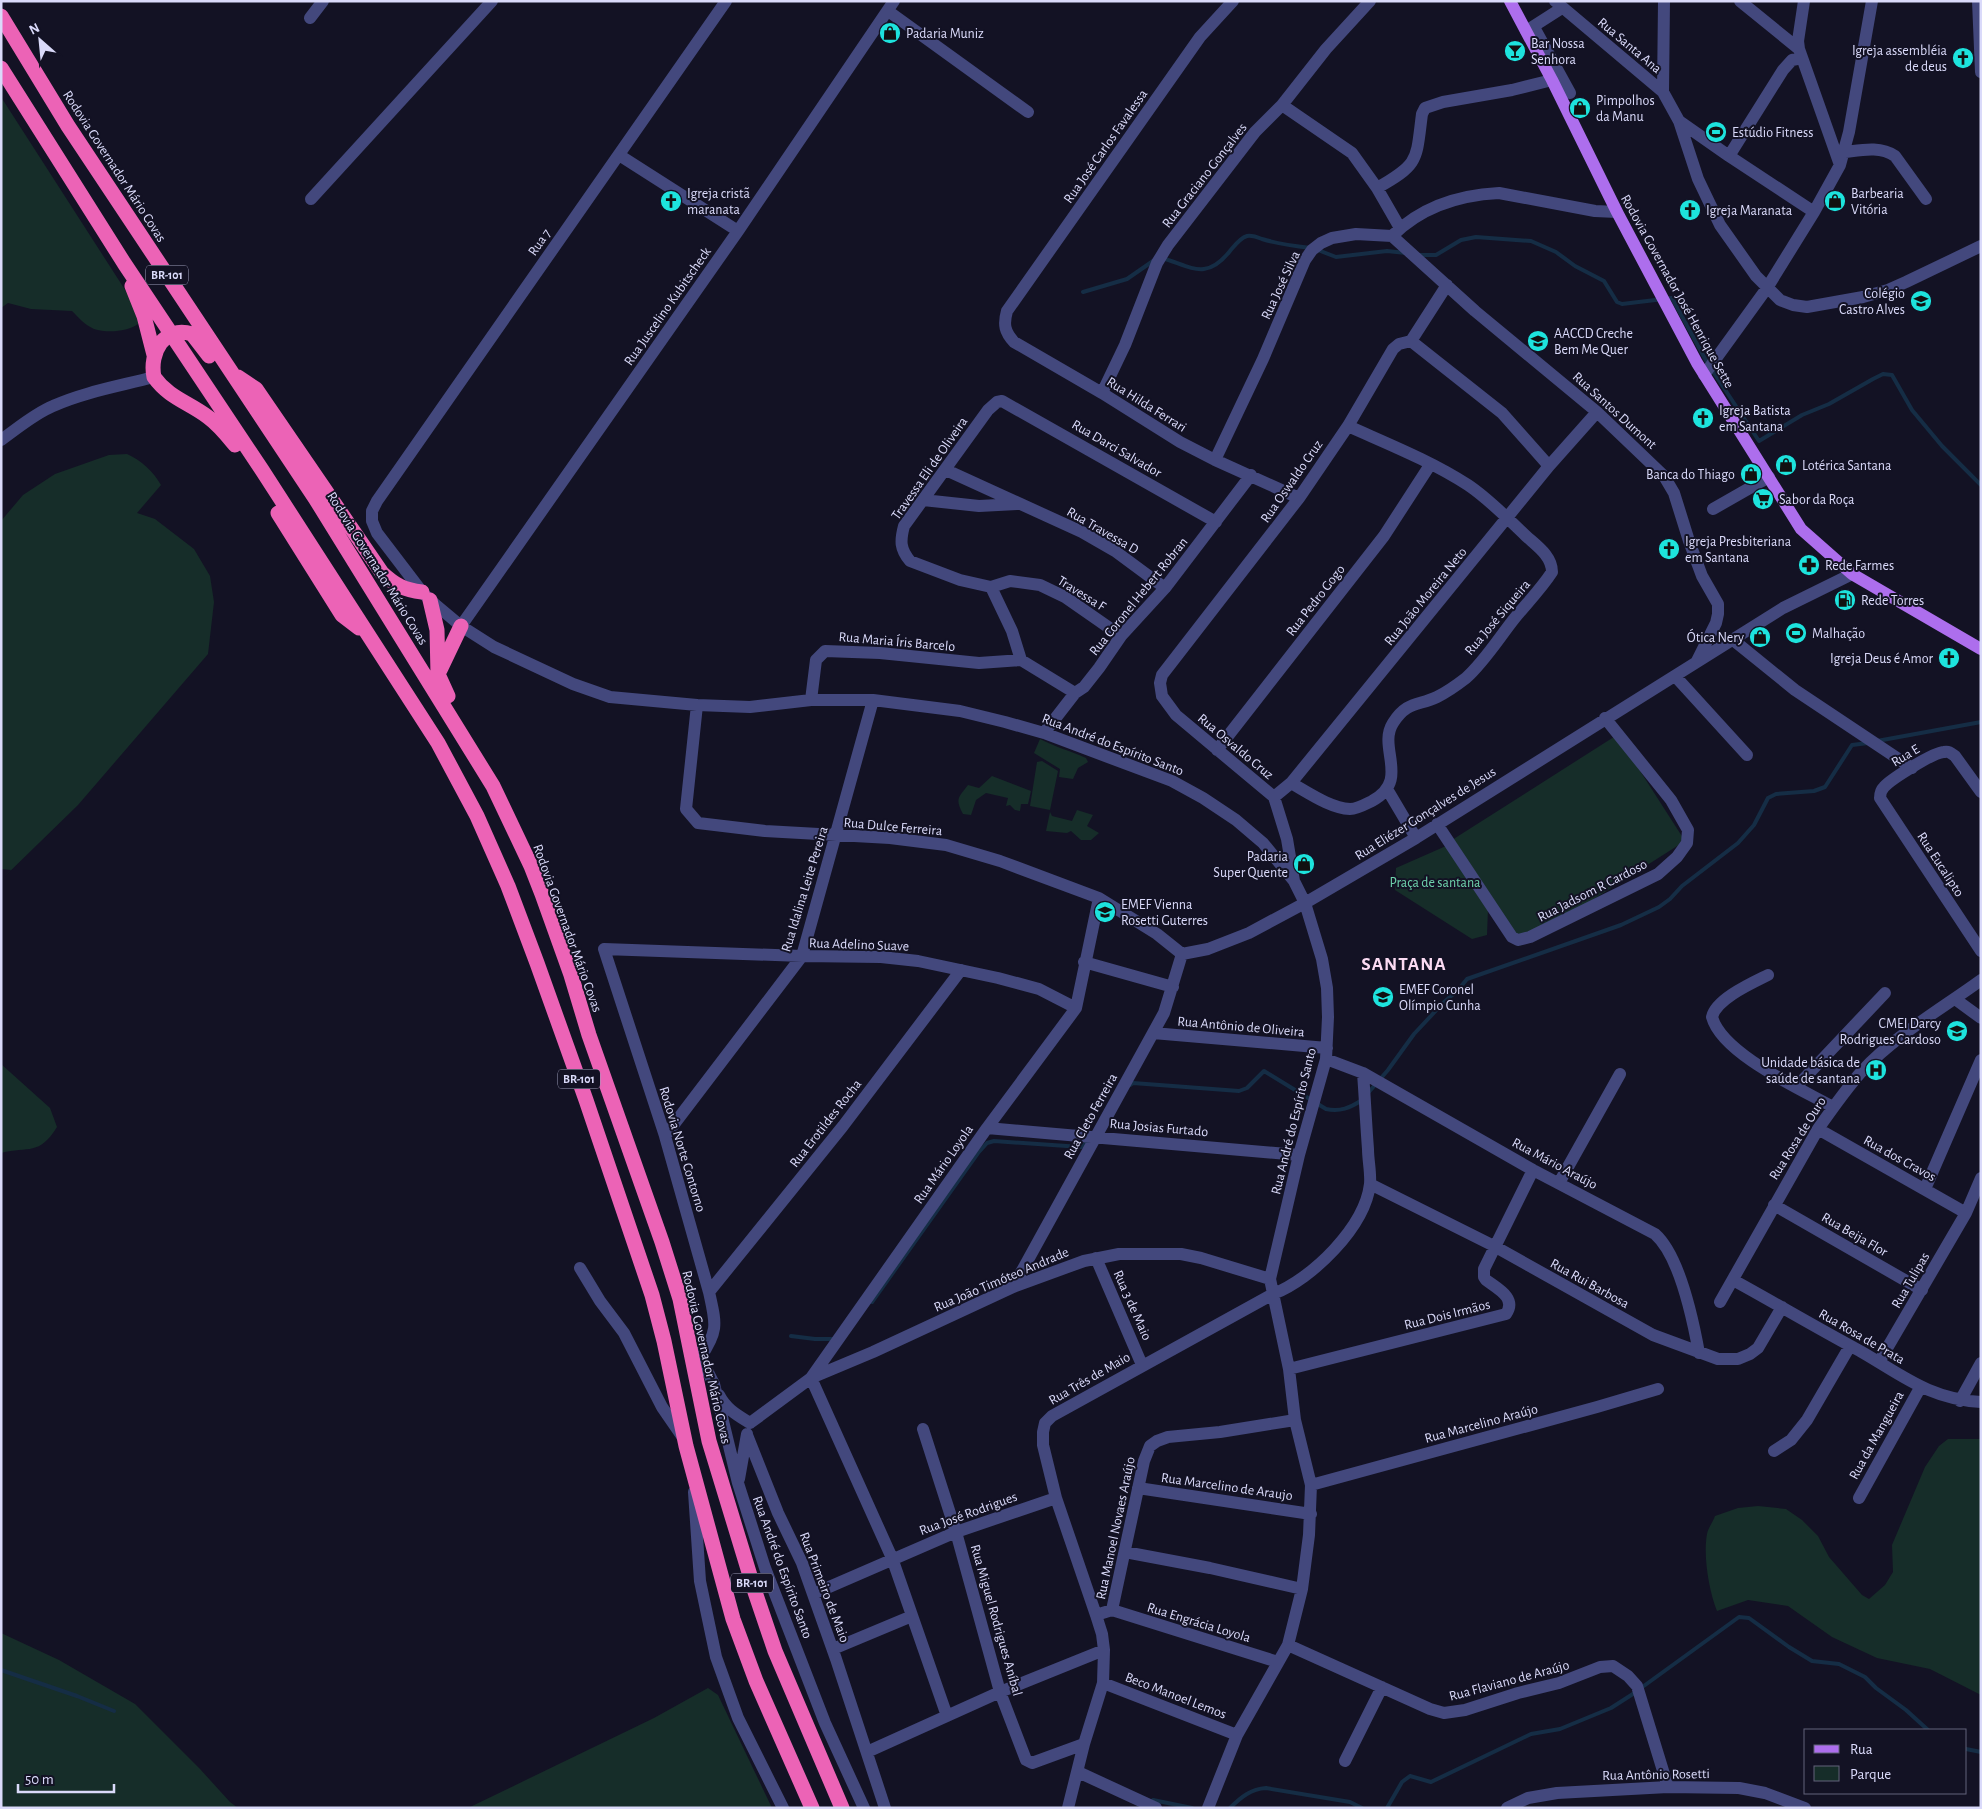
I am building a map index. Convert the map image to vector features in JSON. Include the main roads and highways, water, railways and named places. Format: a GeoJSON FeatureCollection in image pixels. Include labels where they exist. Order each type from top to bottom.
{"type":"FeatureCollection","features":[{"type":"Feature","properties":{"kind":"highway","name":"Rodovia Governador Mário Covas"},"geometry":{"type":"LineString","coordinates":[[1,16],[68,126],[315,498],[456,724],[493,786],[531,866],[571,974],[589,1035],[662,1242],[680,1299],[710,1441],[755,1592],[807,1728],[842,1808]]}},
{"type":"Feature","properties":{"kind":"highway"},"geometry":{"type":"LineString","coordinates":[[1,68],[124,263],[172,333]]}},
{"type":"Feature","properties":{"kind":"highway"},"geometry":{"type":"LineString","coordinates":[[124,263],[144,316],[154,355],[154,377],[165,391],[206,416],[223,429],[342,615],[367,633]]}},
{"type":"Feature","properties":{"kind":"highway"},"geometry":{"type":"LineString","coordinates":[[154,355],[160,345],[172,333],[179,331],[192,334],[261,435],[279,445]]}},
{"type":"Feature","properties":{"kind":"highway","name":"BR-101"},"geometry":{"type":"LineString","coordinates":[[172,333],[438,743],[477,816],[508,886],[586,1100],[652,1295],[664,1341],[692,1471],[733,1619],[756,1681],[812,1808]]}},
{"type":"Feature","properties":{"kind":"highway"},"geometry":{"type":"LineString","coordinates":[[232,373],[256,389],[382,573],[395,585],[426,596],[437,630],[438,674],[456,724]]}},
{"type":"Feature","properties":{"kind":"highway"},"geometry":{"type":"LineString","coordinates":[[438,674],[461,626]]}},
{"type":"Feature","properties":{"kind":"main road","name":"Rodovia Governador José Henrique Sette"},"geometry":{"type":"LineString","coordinates":[[1510,1],[1531,31],[1552,80],[1617,212],[1704,375],[1801,529],[1852,574],[1981,649]]}},
{"type":"Feature","properties":{"kind":"waterway"},"geometry":{"type":"LineString","coordinates":[[1162,258],[1190,268],[1206,269],[1221,260],[1240,240],[1249,236],[1280,244],[1311,248]]}},
{"type":"Feature","properties":{"kind":"waterway"},"geometry":{"type":"LineString","coordinates":[[1418,255],[1436,255],[1461,240],[1476,237],[1531,241],[1556,252],[1575,266],[1604,281],[1617,302],[1622,304],[1672,298],[1708,364]]}},
{"type":"Feature","properties":{"kind":"waterway"},"geometry":{"type":"LineString","coordinates":[[1318,250],[1336,257],[1387,251],[1406,253]]}},
{"type":"Feature","properties":{"kind":"waterway"},"geometry":{"type":"LineString","coordinates":[[1083,292],[1127,279],[1153,261]]}},
{"type":"Feature","properties":{"kind":"waterway"},"geometry":{"type":"LineString","coordinates":[[1712,370],[1759,441],[1802,415],[1829,404],[1883,374],[1892,375],[1912,410],[1942,446],[1981,485]]}},
{"type":"Feature","properties":{"kind":"waterway"},"geometry":{"type":"LineString","coordinates":[[1877,741],[1981,722]]}},
{"type":"Feature","properties":{"kind":"waterway"},"geometry":{"type":"LineString","coordinates":[[1368,1093],[1388,1070],[1414,1034],[1467,979],[1621,925],[1659,907],[1670,899],[1682,886],[1738,843],[1754,825],[1768,798],[1776,794],[1814,791],[1825,787],[1852,745],[1868,743]]}},
{"type":"Feature","properties":{"kind":"waterway"},"geometry":{"type":"LineString","coordinates":[[1130,1085],[1133,1083],[1239,1091],[1247,1088],[1264,1071],[1326,1109],[1345,1109],[1362,1100]]}},
{"type":"Feature","properties":{"kind":"waterway"},"geometry":{"type":"LineString","coordinates":[[872,1302],[987,1143],[994,1141],[1081,1147],[1087,1143]]}},
{"type":"Feature","properties":{"kind":"waterway"},"geometry":{"type":"LineString","coordinates":[[791,1336],[836,1339]]}},
{"type":"Feature","properties":{"kind":"waterway"},"geometry":{"type":"LineString","coordinates":[[1641,1688],[1739,1617],[1749,1618],[1812,1661],[1839,1664],[1865,1677],[1927,1729]]}},
{"type":"Feature","properties":{"kind":"waterway"},"geometry":{"type":"LineString","coordinates":[[1,1670],[114,1711]]}},
{"type":"Feature","properties":{"kind":"waterway"},"geometry":{"type":"LineString","coordinates":[[1387,1808],[1402,1782],[1410,1776],[1431,1782],[1531,1734],[1560,1729],[1611,1708],[1636,1692]]}},
{"type":"Feature","properties":{"kind":"waterway"},"geometry":{"type":"LineString","coordinates":[[1967,1749],[1981,1752]]}},
{"type":"Feature","properties":{"kind":"waterway"},"geometry":{"type":"LineString","coordinates":[[1230,1808],[1246,1794],[1266,1788],[1350,1802],[1362,1808]]}},
{"type":"Feature","properties":{"kind":"waterway"},"geometry":{"type":"LineString","coordinates":[[1153,1800],[1192,1808]]}},
{"type":"Feature","properties":{"kind":"place","name":"Padaria Muniz"},"geometry":{"type":"Point","coordinates":[890,33]}},
{"type":"Feature","properties":{"kind":"place","name":"Bar Nossa Senhora"},"geometry":{"type":"Point","coordinates":[1515,51]}},
{"type":"Feature","properties":{"kind":"place","name":"Igreja assembléia de deus"},"geometry":{"type":"Point","coordinates":[1963,58]}},
{"type":"Feature","properties":{"kind":"place","name":"Pimpolhos da Manu"},"geometry":{"type":"Point","coordinates":[1580,108]}},
{"type":"Feature","properties":{"kind":"place","name":"Estúdio Fitness"},"geometry":{"type":"Point","coordinates":[1716,132]}},
{"type":"Feature","properties":{"kind":"place","name":"Igreja cristã maranata"},"geometry":{"type":"Point","coordinates":[671,201]}},
{"type":"Feature","properties":{"kind":"place","name":"Barbearia Vitória"},"geometry":{"type":"Point","coordinates":[1835,201]}},
{"type":"Feature","properties":{"kind":"place","name":"Igreja Maranata"},"geometry":{"type":"Point","coordinates":[1690,210]}},
{"type":"Feature","properties":{"kind":"place","name":"Colégio Castro Alves"},"geometry":{"type":"Point","coordinates":[1921,301]}},
{"type":"Feature","properties":{"kind":"place","name":"AACCD Creche Bem Me Quer"},"geometry":{"type":"Point","coordinates":[1538,341]}},
{"type":"Feature","properties":{"kind":"place","name":"Igreja Batista em Santana"},"geometry":{"type":"Point","coordinates":[1703,418]}},
{"type":"Feature","properties":{"kind":"place","name":"Lotérica Santana"},"geometry":{"type":"Point","coordinates":[1786,465]}},
{"type":"Feature","properties":{"kind":"place","name":"Banca do Thiago"},"geometry":{"type":"Point","coordinates":[1751,474]}},
{"type":"Feature","properties":{"kind":"place","name":"Sabor da Roça"},"geometry":{"type":"Point","coordinates":[1763,499]}},
{"type":"Feature","properties":{"kind":"place","name":"Igreja Presbiteriana em Santana"},"geometry":{"type":"Point","coordinates":[1669,549]}},
{"type":"Feature","properties":{"kind":"place","name":"Rede Farmes"},"geometry":{"type":"Point","coordinates":[1809,565]}},
{"type":"Feature","properties":{"kind":"place","name":"Rede Torres"},"geometry":{"type":"Point","coordinates":[1845,600]}},
{"type":"Feature","properties":{"kind":"place","name":"Malhação"},"geometry":{"type":"Point","coordinates":[1796,633]}},
{"type":"Feature","properties":{"kind":"place","name":"Ótica Nery"},"geometry":{"type":"Point","coordinates":[1760,637]}},
{"type":"Feature","properties":{"kind":"place","name":"Igreja Deus é Amor"},"geometry":{"type":"Point","coordinates":[1949,658]}},
{"type":"Feature","properties":{"kind":"place","name":"Padaria Super Quente"},"geometry":{"type":"Point","coordinates":[1304,864]}},
{"type":"Feature","properties":{"kind":"place","name":"EMEF Vienna Rosetti Guterres"},"geometry":{"type":"Point","coordinates":[1105,912]}},
{"type":"Feature","properties":{"kind":"place","name":"EMEF Coronel Olímpio Cunha"},"geometry":{"type":"Point","coordinates":[1383,997]}},
{"type":"Feature","properties":{"kind":"place","name":"CMEI Darcy Rodrigues Cardoso"},"geometry":{"type":"Point","coordinates":[1957,1031]}},
{"type":"Feature","properties":{"kind":"place","name":"Unidade básica de saúde de santana"},"geometry":{"type":"Point","coordinates":[1876,1070]}},
{"type":"Feature","properties":{"kind":"district","name":"SANTANA"},"geometry":{"type":"Point","coordinates":[1404,963]}},
{"type":"Feature","properties":{"kind":"park label","name":"Praça de santana"},"geometry":{"type":"Point","coordinates":[1435,882]}}]}
